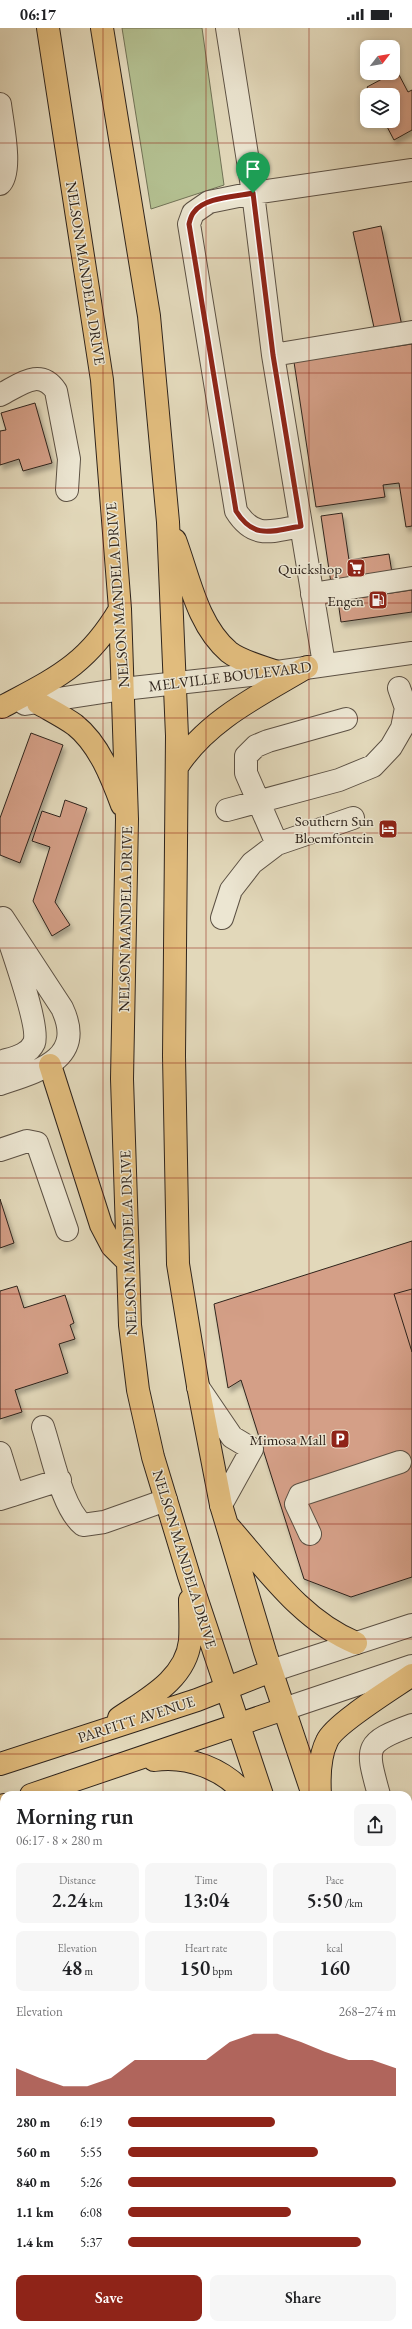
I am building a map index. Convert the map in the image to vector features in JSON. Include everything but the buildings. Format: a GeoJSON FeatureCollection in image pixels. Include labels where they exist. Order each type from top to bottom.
{"type":"FeatureCollection","features":[{"type":"Feature","properties":{"kind":"highway","name":"NELSON MANDELA DRIVE"},"geometry":{"type":"LineString","coordinates":[[48,28],[102,380],[120,609],[127,819],[122,1079],[130,1325],[138,1390],[153,1457],[189,1576],[261,1791]]}},
{"type":"Feature","properties":{"kind":"highway"},"geometry":{"type":"LineString","coordinates":[[102,28],[149,316],[168,522],[176,684],[178,767],[174,1056],[178,1264],[198,1386],[223,1514],[271,1671],[312,1791]]}},
{"type":"Feature","properties":{"kind":"highway"},"geometry":{"type":"LineString","coordinates":[[168,522],[197,603],[216,638],[229,652],[243,660],[277,672]]}},
{"type":"Feature","properties":{"kind":"highway"},"geometry":{"type":"LineString","coordinates":[[1,707],[74,667],[107,631],[120,609]]}},
{"type":"Feature","properties":{"kind":"highway"},"geometry":{"type":"LineString","coordinates":[[178,767],[188,750],[204,733],[253,699],[316,666]]}},
{"type":"Feature","properties":{"kind":"highway"},"geometry":{"type":"LineString","coordinates":[[38,703],[76,726],[90,740],[114,785],[127,819]]}},
{"type":"Feature","properties":{"kind":"highway"},"geometry":{"type":"LineString","coordinates":[[50,1065],[101,1225],[112,1246],[128,1262]]}},
{"type":"Feature","properties":{"kind":"highway"},"geometry":{"type":"LineString","coordinates":[[223,1514],[311,1616],[335,1635],[356,1643]]}},
{"type":"Feature","properties":{"kind":"highway"},"geometry":{"type":"LineString","coordinates":[[102,1731],[166,1685],[178,1672],[190,1642],[189,1576]]}},
{"type":"Feature","properties":{"kind":"highway","name":"PARFITT AVENUE"},"geometry":{"type":"LineString","coordinates":[[0,1764],[226,1689],[271,1671]]}},
{"type":"Feature","properties":{"kind":"highway"},"geometry":{"type":"LineString","coordinates":[[320,1791],[320,1766],[327,1739],[360,1711],[412,1675]]}},
{"type":"Feature","properties":{"kind":"highway"},"geometry":{"type":"LineString","coordinates":[[48,1791],[284,1709]]}},
{"type":"Feature","properties":{"kind":"highway"},"geometry":{"type":"LineString","coordinates":[[121,1765],[161,1759],[182,1760],[202,1764],[222,1774],[241,1791]]}},
{"type":"Feature","properties":{"kind":"street"},"geometry":{"type":"LineString","coordinates":[[227,28],[253,193],[273,355],[312,594],[316,666]]}},
{"type":"Feature","properties":{"kind":"street"},"geometry":{"type":"LineString","coordinates":[[0,104],[5,144],[6,175],[0,184]]}},
{"type":"Feature","properties":{"kind":"street"},"geometry":{"type":"LineString","coordinates":[[301,526],[264,533],[244,523],[236,511],[189,224],[193,213],[204,204],[253,193],[412,170]]}},
{"type":"Feature","properties":{"kind":"street"},"geometry":{"type":"LineString","coordinates":[[273,355],[412,332]]}},
{"type":"Feature","properties":{"kind":"street"},"geometry":{"type":"LineString","coordinates":[[0,394],[35,379],[41,378],[52,384],[56,391],[69,459],[67,490]]}},
{"type":"Feature","properties":{"kind":"street"},"geometry":{"type":"LineString","coordinates":[[312,594],[412,578]]}},
{"type":"Feature","properties":{"kind":"street","name":"MELVILLE BOULEVARD"},"geometry":{"type":"LineString","coordinates":[[1,707],[38,703],[123,689],[277,672],[412,653]]}},
{"type":"Feature","properties":{"kind":"street"},"geometry":{"type":"LineString","coordinates":[[227,810],[339,780],[373,766],[391,747],[402,728],[406,708],[405,693],[386,657]]}},
{"type":"Feature","properties":{"kind":"street"},"geometry":{"type":"LineString","coordinates":[[277,844],[246,773],[246,756],[256,746],[346,719]]}},
{"type":"Feature","properties":{"kind":"street"},"geometry":{"type":"LineString","coordinates":[[222,918],[231,890],[252,863],[277,844],[353,818]]}},
{"type":"Feature","properties":{"kind":"street"},"geometry":{"type":"LineString","coordinates":[[0,1062],[20,1056],[33,1044],[35,1032],[33,1020],[1,914]]}},
{"type":"Feature","properties":{"kind":"street"},"geometry":{"type":"LineString","coordinates":[[0,1084],[50,1065],[66,1046],[70,1036],[69,1023],[62,1008],[1,914]]}},
{"type":"Feature","properties":{"kind":"street"},"geometry":{"type":"LineString","coordinates":[[33,1044],[50,1065]]}},
{"type":"Feature","properties":{"kind":"street"},"geometry":{"type":"LineString","coordinates":[[0,1150],[27,1141],[37,1143],[67,1230]]}},
{"type":"Feature","properties":{"kind":"street"},"geometry":{"type":"LineString","coordinates":[[198,1386],[232,1437],[252,1449],[223,1514]]}},
{"type":"Feature","properties":{"kind":"street"},"geometry":{"type":"LineString","coordinates":[[43,1427],[60,1480],[76,1519],[83,1525],[104,1522],[166,1500]]}},
{"type":"Feature","properties":{"kind":"street"},"geometry":{"type":"LineString","coordinates":[[0,1453],[7,1497],[60,1480]]}},
{"type":"Feature","properties":{"kind":"street"},"geometry":{"type":"LineString","coordinates":[[310,1534],[296,1504],[300,1494],[400,1462]]}},
{"type":"Feature","properties":{"kind":"street"},"geometry":{"type":"LineString","coordinates":[[271,1671],[412,1625]]}},
{"type":"Feature","properties":{"kind":"street"},"geometry":{"type":"LineString","coordinates":[[284,1709],[412,1666]]}},
{"type":"Feature","properties":{"kind":"street"},"geometry":{"type":"LineString","coordinates":[[378,1791],[370,1763],[370,1751],[374,1743],[383,1735],[412,1725]]}},
{"type":"Feature","properties":{"kind":"green space"},"geometry":{"type":"Polygon","coordinates":[[[122,28],[202,28],[224,185],[151,209],[122,28]]]}},
{"type":"Feature","properties":{"kind":"place","name":"Quickshop"},"geometry":{"type":"Point","coordinates":[356,568]}},
{"type":"Feature","properties":{"kind":"place","name":"Engen"},"geometry":{"type":"Point","coordinates":[378,600]}},
{"type":"Feature","properties":{"kind":"place","name":"Southern Sun Bloemfontein"},"geometry":{"type":"Point","coordinates":[388,829]}},
{"type":"Feature","properties":{"kind":"place","name":"Mimosa Mall"},"geometry":{"type":"Point","coordinates":[340,1439]}},
{"type":"Feature","properties":{"kind":"route"},"geometry":{"type":"LineString","coordinates":[[253,193],[273,355],[301,526],[264,533],[251,528],[244,523],[236,511],[189,224],[193,213],[209,202],[253,193]]}}]}
